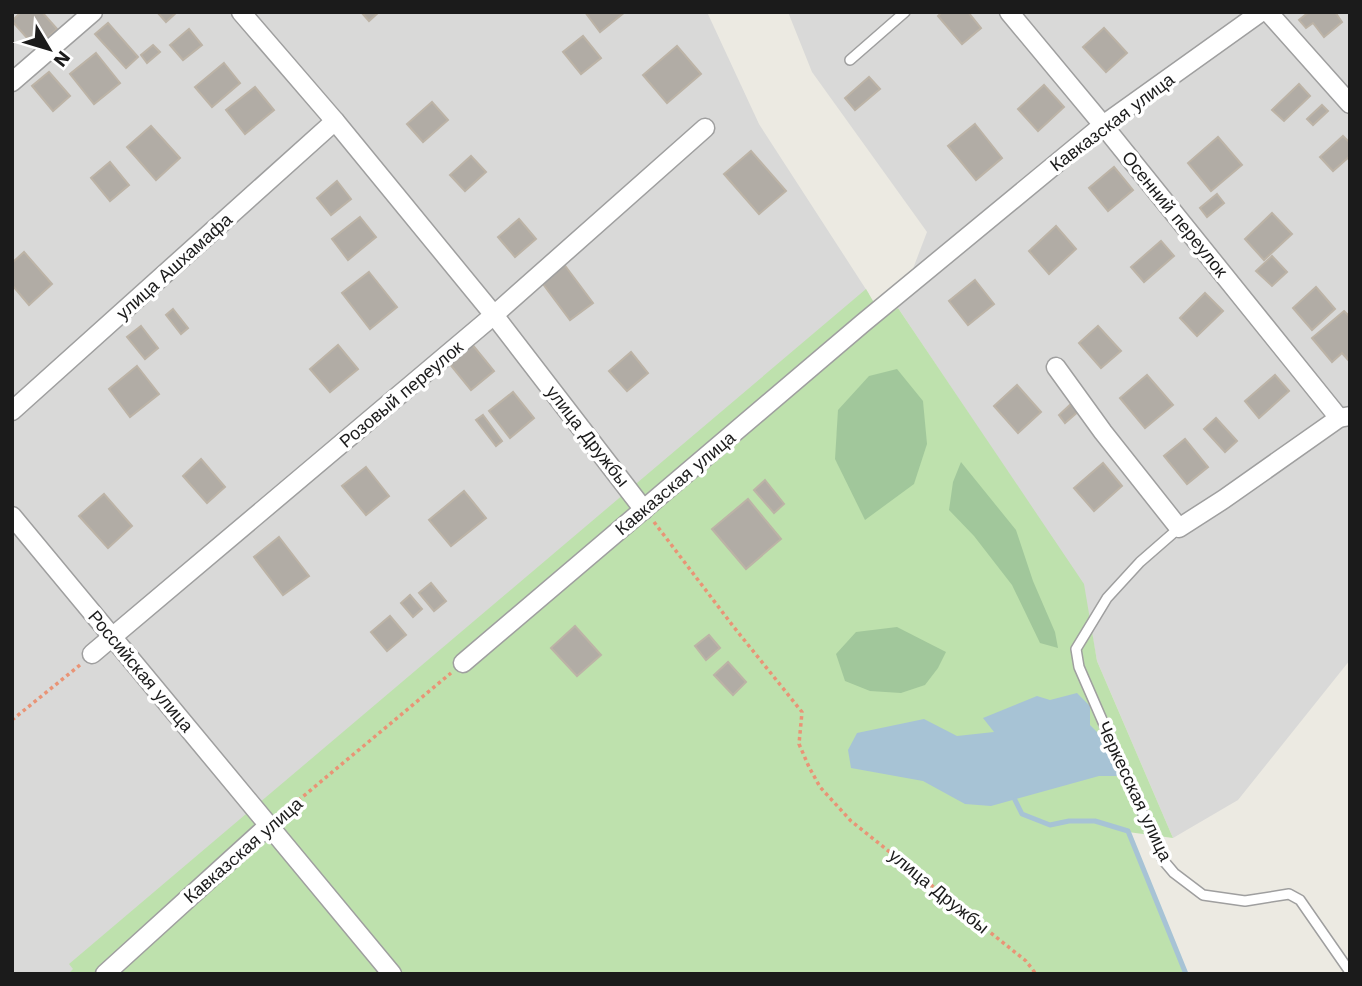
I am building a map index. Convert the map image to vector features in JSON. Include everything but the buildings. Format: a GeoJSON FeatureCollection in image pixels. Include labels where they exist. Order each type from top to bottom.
{"type":"FeatureCollection","features":[{"type":"Feature","properties":{"kind":"street"},"geometry":{"type":"LineString","coordinates":[[12,82],[93,12]]}},
{"type":"Feature","properties":{"kind":"street","name":"улица Дружбы"},"geometry":{"type":"LineString","coordinates":[[241,12],[335,121],[494,315],[644,510]]}},
{"type":"Feature","properties":{"kind":"street","name":"Осенний переулок"},"geometry":{"type":"LineString","coordinates":[[1009,12],[1345,417]]}},
{"type":"Feature","properties":{"kind":"street","name":"Кавказcкая улица"},"geometry":{"type":"LineString","coordinates":[[463,663],[863,323],[1103,125],[1261,12]]}},
{"type":"Feature","properties":{"kind":"street"},"geometry":{"type":"LineString","coordinates":[[1280,16],[1350,104]]}},
{"type":"Feature","properties":{"kind":"street","name":"улица Ашхамафа"},"geometry":{"type":"LineString","coordinates":[[12,411],[335,121]]}},
{"type":"Feature","properties":{"kind":"street","name":"Розовый переулок"},"geometry":{"type":"LineString","coordinates":[[92,654],[494,315],[705,128]]}},
{"type":"Feature","properties":{"kind":"street"},"geometry":{"type":"LineString","coordinates":[[1056,367],[1103,432],[1179,528],[1345,417]]}},
{"type":"Feature","properties":{"kind":"street","name":"Российская улица"},"geometry":{"type":"LineString","coordinates":[[12,516],[392,974]]}},
{"type":"Feature","properties":{"kind":"street","name":"Кавказcкая улица"},"geometry":{"type":"LineString","coordinates":[[105,974],[269,825]]}},
{"type":"Feature","properties":{"kind":"lane"},"geometry":{"type":"LineString","coordinates":[[850,60],[905,12]]}},
{"type":"Feature","properties":{"kind":"lane","name":"Черкесская улица"},"geometry":{"type":"LineString","coordinates":[[1179,528],[1140,562],[1107,598],[1076,649],[1079,667],[1163,860],[1174,873],[1203,895],[1245,901],[1289,894],[1295,897],[1300,900],[1350,972]]}},
{"type":"Feature","properties":{"kind":"path","name":"улица Дружбы"},"geometry":{"type":"LineString","coordinates":[[644,510],[802,712],[799,744],[820,787],[851,821],[1026,961],[1036,974]]}},
{"type":"Feature","properties":{"kind":"path"},"geometry":{"type":"LineString","coordinates":[[12,720],[92,654]]}},
{"type":"Feature","properties":{"kind":"path","name":"Кавказcкая улица"},"geometry":{"type":"LineString","coordinates":[[269,825],[463,663]]}},
{"type":"Feature","properties":{"kind":"shaded area"},"geometry":{"type":"Polygon","coordinates":[[[12,12],[707,12],[759,124],[869,294],[723,426],[68,974],[12,974],[12,12]]]}},
{"type":"Feature","properties":{"kind":"shaded area"},"geometry":{"type":"Polygon","coordinates":[[[788,12],[1350,12],[1350,660],[1238,800],[1173,838],[1097,661],[1083,584],[898,308],[927,232],[812,72],[788,12]]]}},
{"type":"Feature","properties":{"kind":"green space"},"geometry":{"type":"Polygon","coordinates":[[[866,289],[883,318],[898,308],[1084,584],[1097,661],[1173,838],[1128,832],[1186,974],[68,974],[73,969],[69,964],[866,289]]]}},
{"type":"Feature","properties":{"kind":"green space"},"geometry":{"type":"Polygon","coordinates":[[[897,369],[923,401],[927,444],[914,484],[865,520],[835,459],[838,410],[869,376],[897,369]]]}},
{"type":"Feature","properties":{"kind":"green space"},"geometry":{"type":"Polygon","coordinates":[[[961,462],[1016,530],[1033,581],[1055,632],[1058,648],[1040,643],[1012,585],[974,536],[949,510],[953,482],[961,462]]]}},
{"type":"Feature","properties":{"kind":"green space"},"geometry":{"type":"Polygon","coordinates":[[[897,627],[946,652],[925,685],[901,693],[870,691],[845,681],[836,654],[856,632],[897,627]]]}},
{"type":"Feature","properties":{"kind":"water"},"geometry":{"type":"Polygon","coordinates":[[[1077,693],[1090,706],[1090,725],[1106,741],[1121,776],[1099,776],[991,806],[965,804],[923,781],[851,768],[848,750],[857,733],[924,719],[957,736],[994,732],[983,718],[1037,696],[1050,700],[1077,693]]]}},
{"type":"Feature","properties":{"kind":"waterway"},"geometry":{"type":"LineString","coordinates":[[1015,800],[1022,814],[1050,825],[1069,821],[1095,821],[1128,831],[1186,974]]}}]}
